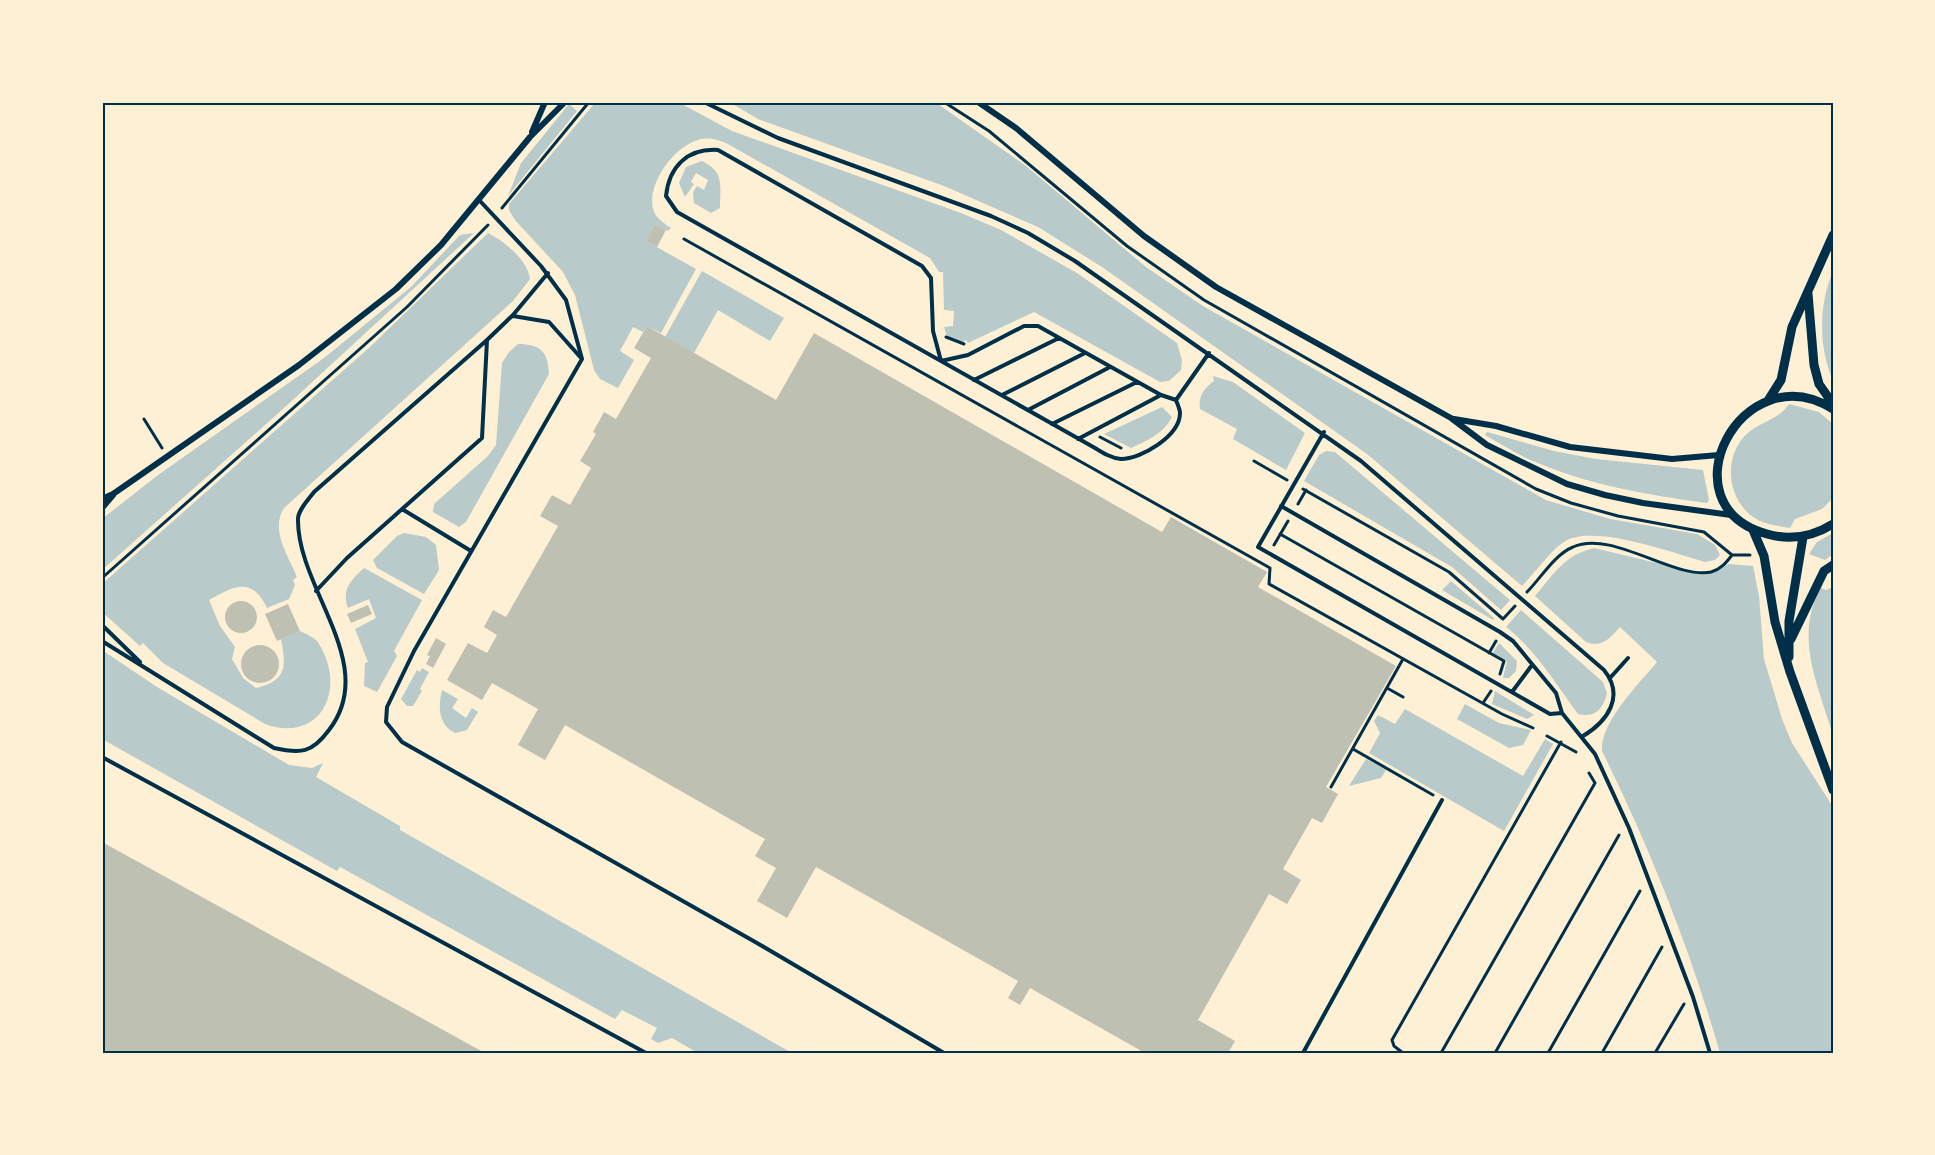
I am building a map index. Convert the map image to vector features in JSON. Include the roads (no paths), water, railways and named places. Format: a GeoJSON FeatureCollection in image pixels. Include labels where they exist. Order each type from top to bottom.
{"type":"FeatureCollection","features":[{"type":"Feature","properties":{"kind":"street"},"geometry":{"type":"LineString","coordinates":[[531,136],[545,102]]}},
{"type":"Feature","properties":{"kind":"street"},"geometry":{"type":"LineString","coordinates":[[102,498],[113,494],[168,457],[343,333],[396,289],[441,245],[480,201],[531,136],[565,102]]}},
{"type":"Feature","properties":{"kind":"street"},"geometry":{"type":"LineString","coordinates":[[978,102],[1016,128],[1144,236],[1216,287],[1451,418],[1487,445],[1567,484],[1643,503],[1731,515],[1753,530],[1788,538],[1803,537],[1833,524]]}},
{"type":"Feature","properties":{"kind":"street"},"geometry":{"type":"LineString","coordinates":[[1769,399],[1781,380],[1792,327],[1808,294],[1818,264],[1833,235]]}},
{"type":"Feature","properties":{"kind":"street"},"geometry":{"type":"LineString","coordinates":[[1808,294],[1814,365],[1819,384],[1833,406]]}},
{"type":"Feature","properties":{"kind":"street"},"geometry":{"type":"LineString","coordinates":[[1731,515],[1719,487],[1719,455],[1729,431],[1751,410],[1769,399],[1787,396],[1805,397],[1833,406]]}},
{"type":"Feature","properties":{"kind":"street"},"geometry":{"type":"LineString","coordinates":[[1451,418],[1496,426],[1570,447],[1672,459],[1719,455]]}},
{"type":"Feature","properties":{"kind":"street"},"geometry":{"type":"LineString","coordinates":[[102,508],[113,494]]}},
{"type":"Feature","properties":{"kind":"street"},"geometry":{"type":"LineString","coordinates":[[1753,530],[1764,556],[1775,622],[1790,672],[1833,790]]}},
{"type":"Feature","properties":{"kind":"street"},"geometry":{"type":"LineString","coordinates":[[1790,672],[1789,621],[1803,537]]}},
{"type":"Feature","properties":{"kind":"street"},"geometry":{"type":"LineString","coordinates":[[1789,644],[1824,571],[1833,565]]}},
{"type":"Feature","properties":{"kind":"lane"},"geometry":{"type":"LineString","coordinates":[[704,102],[778,138],[953,201],[1028,233],[1094,274],[1324,432],[1361,460],[1610,678],[1614,685],[1614,702],[1604,718],[1583,736]]}},
{"type":"Feature","properties":{"kind":"lane"},"geometry":{"type":"LineString","coordinates":[[941,361],[933,331],[931,278],[922,266],[718,150],[703,149],[688,155],[672,170],[666,196],[677,212],[1078,439],[1110,456],[1123,459],[1140,454],[1166,439],[1176,426],[1180,413],[1176,400]]}},
{"type":"Feature","properties":{"kind":"lane"},"geometry":{"type":"LineString","coordinates":[[480,201],[548,273],[566,300],[582,359],[414,651],[387,707],[386,722],[402,742],[757,943],[944,1053]]}},
{"type":"Feature","properties":{"kind":"lane"},"geometry":{"type":"LineString","coordinates":[[102,641],[274,748],[298,753],[319,744],[339,718],[346,693],[346,669],[316,591],[299,538],[297,515],[314,492],[488,340],[513,315],[548,273]]}},
{"type":"Feature","properties":{"kind":"lane"},"geometry":{"type":"LineString","coordinates":[[513,315],[549,322],[582,359]]}},
{"type":"Feature","properties":{"kind":"lane"},"geometry":{"type":"LineString","coordinates":[[941,361],[968,355],[1024,326],[1038,326],[1161,395],[1176,400]]}},
{"type":"Feature","properties":{"kind":"lane"},"geometry":{"type":"LineString","coordinates":[[974,380],[1060,338]]}},
{"type":"Feature","properties":{"kind":"lane"},"geometry":{"type":"LineString","coordinates":[[316,591],[347,558],[482,438],[488,340]]}},
{"type":"Feature","properties":{"kind":"lane"},"geometry":{"type":"LineString","coordinates":[[1002,395],[1085,352]]}},
{"type":"Feature","properties":{"kind":"lane"},"geometry":{"type":"LineString","coordinates":[[1176,400],[1209,353]]}},
{"type":"Feature","properties":{"kind":"lane"},"geometry":{"type":"LineString","coordinates":[[1028,410],[1111,367]]}},
{"type":"Feature","properties":{"kind":"lane"},"geometry":{"type":"LineString","coordinates":[[1052,424],[1137,382]]}},
{"type":"Feature","properties":{"kind":"lane"},"geometry":{"type":"LineString","coordinates":[[1078,439],[1161,395]]}},
{"type":"Feature","properties":{"kind":"lane"},"geometry":{"type":"LineString","coordinates":[[1324,432],[1258,547],[1550,714],[1562,713]]}},
{"type":"Feature","properties":{"kind":"lane"},"geometry":{"type":"LineString","coordinates":[[1281,506],[1495,629],[1513,642],[1556,693],[1562,713],[1583,736],[1595,754],[1629,828],[1700,1015],[1710,1053]]}},
{"type":"Feature","properties":{"kind":"lane"},"geometry":{"type":"LineString","coordinates":[[402,509],[471,551]]}},
{"type":"Feature","properties":{"kind":"lane"},"geometry":{"type":"LineString","coordinates":[[102,625],[147,669]]}},
{"type":"Feature","properties":{"kind":"lane"},"geometry":{"type":"LineString","coordinates":[[1610,678],[1628,658]]}},
{"type":"Feature","properties":{"kind":"lane"},"geometry":{"type":"LineString","coordinates":[[1512,692],[1532,665]]}},
{"type":"Feature","properties":{"kind":"lane"},"geometry":{"type":"LineString","coordinates":[[102,757],[646,1053]]}},
{"type":"Feature","properties":{"kind":"lane"},"geometry":{"type":"LineString","coordinates":[[1303,1053],[1442,800]]}}]}
